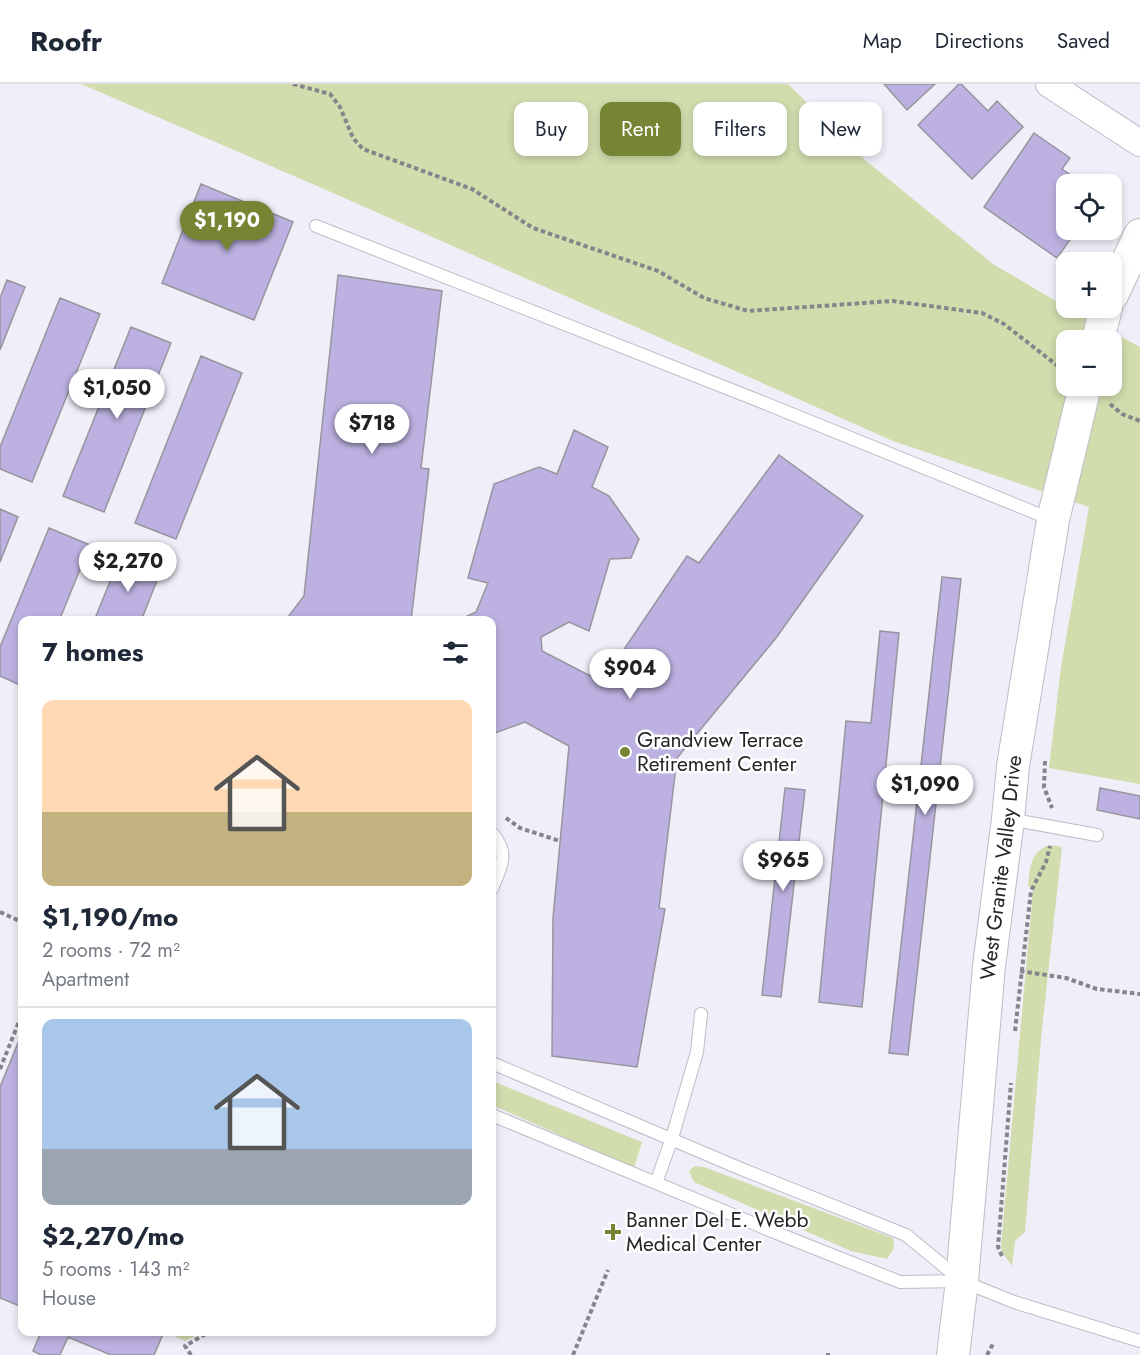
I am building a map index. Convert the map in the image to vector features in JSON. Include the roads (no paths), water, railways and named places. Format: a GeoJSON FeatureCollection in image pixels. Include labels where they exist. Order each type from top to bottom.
{"type":"FeatureCollection","features":[{"type":"Feature","properties":{"kind":"street"},"geometry":{"type":"LineString","coordinates":[[1049,84],[1140,143]]}},
{"type":"Feature","properties":{"kind":"street"},"geometry":{"type":"LineString","coordinates":[[1122,274],[1140,235]]}},
{"type":"Feature","properties":{"kind":"street","name":"West Granite Valley Drive"},"geometry":{"type":"LineString","coordinates":[[953,1355],[962,1281],[990,966],[1013,766],[1053,520],[1083,396]]}},
{"type":"Feature","properties":{"kind":"lane"},"geometry":{"type":"LineString","coordinates":[[316,226],[768,404],[1053,520]]}},
{"type":"Feature","properties":{"kind":"lane"},"geometry":{"type":"LineString","coordinates":[[1008,819],[1097,835]]}},
{"type":"Feature","properties":{"kind":"lane"},"geometry":{"type":"LineString","coordinates":[[496,839],[502,849],[504,860],[496,879]]}},
{"type":"Feature","properties":{"kind":"lane"},"geometry":{"type":"LineString","coordinates":[[656,1183],[672,1138],[697,1052],[701,1014]]}},
{"type":"Feature","properties":{"kind":"lane"},"geometry":{"type":"LineString","coordinates":[[496,1065],[739,1168],[906,1235],[962,1281],[1014,1302],[1140,1341]]}},
{"type":"Feature","properties":{"kind":"lane"},"geometry":{"type":"LineString","coordinates":[[496,1117],[900,1282],[962,1281]]}},
{"type":"Feature","properties":{"kind":"place","name":"Grandview Terrace Retirement Center"},"geometry":{"type":"Point","coordinates":[625,752]}},
{"type":"Feature","properties":{"kind":"place","name":"Banner Del E. Webb Medical Center"},"geometry":{"type":"Point","coordinates":[613,1232]}}]}
